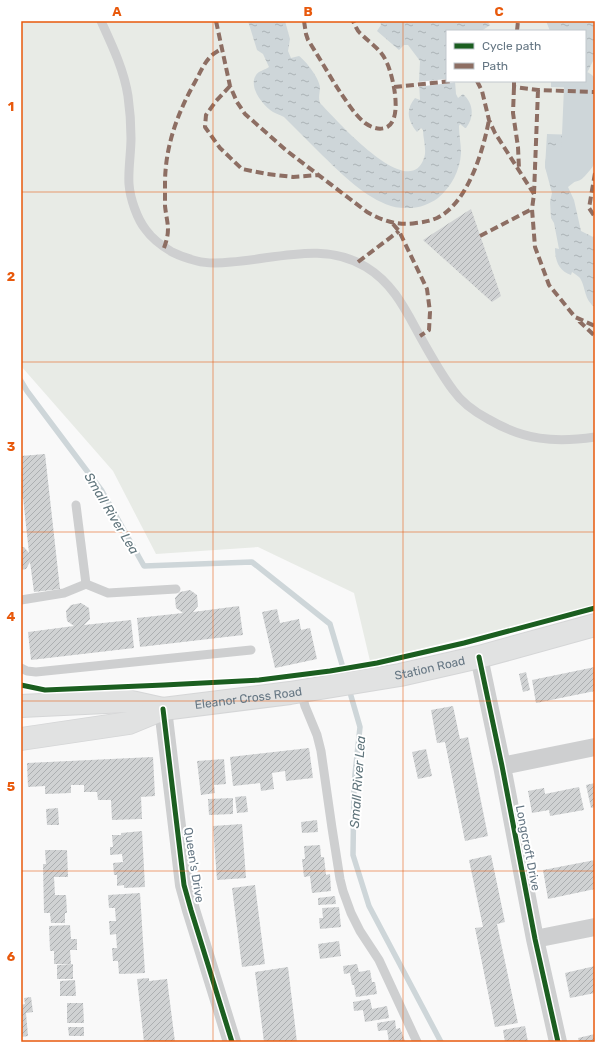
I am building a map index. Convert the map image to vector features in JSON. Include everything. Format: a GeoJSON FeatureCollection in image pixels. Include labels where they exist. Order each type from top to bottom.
{"type":"FeatureCollection","features":[{"type":"Feature","properties":{"kind":"main road","name":"Station Road"},"geometry":{"type":"LineString","coordinates":[[332,686],[400,675],[478,657],[595,625]]}},
{"type":"Feature","properties":{"kind":"main road","name":"Eleanor Cross Road"},"geometry":{"type":"LineString","coordinates":[[21,738],[129,723],[163,709],[332,686]]}},
{"type":"Feature","properties":{"kind":"main road","name":"Eleanor Cross Road"},"geometry":{"type":"LineString","coordinates":[[21,706],[127,702],[163,709]]}},
{"type":"Feature","properties":{"kind":"street","name":"Longcroft Drive"},"geometry":{"type":"LineString","coordinates":[[478,657],[502,766],[535,939],[558,1042]]}},
{"type":"Feature","properties":{"kind":"street","name":"Queen's Drive"},"geometry":{"type":"LineString","coordinates":[[163,709],[184,884],[232,1042]]}},
{"type":"Feature","properties":{"kind":"street"},"geometry":{"type":"LineString","coordinates":[[502,766],[595,747]]}},
{"type":"Feature","properties":{"kind":"street"},"geometry":{"type":"LineString","coordinates":[[535,939],[595,927]]}},
{"type":"Feature","properties":{"kind":"lane"},"geometry":{"type":"LineString","coordinates":[[101,21],[124,75],[128,94],[131,137],[129,184],[132,198],[144,228],[164,248],[198,262],[228,262],[300,253],[317,253],[333,254],[358,262],[378,275],[394,291],[405,308],[437,367],[454,391],[465,403],[498,425],[514,432],[536,438],[558,440],[595,437]]}},
{"type":"Feature","properties":{"kind":"lane"},"geometry":{"type":"LineString","coordinates":[[76,505],[86,584]]}},
{"type":"Feature","properties":{"kind":"lane"},"geometry":{"type":"LineString","coordinates":[[21,600],[64,593],[86,584],[108,593],[176,589]]}},
{"type":"Feature","properties":{"kind":"lane"},"geometry":{"type":"LineString","coordinates":[[21,668],[26,671],[36,672],[251,650]]}},
{"type":"Feature","properties":{"kind":"lane"},"geometry":{"type":"LineString","coordinates":[[301,691],[305,706],[317,735],[321,751],[343,891],[354,919],[379,960],[417,1042]]}},
{"type":"Feature","properties":{"kind":"shaded area"},"geometry":{"type":"Polygon","coordinates":[[[21,21],[595,21],[595,606],[370,661],[354,593],[258,547],[156,554],[113,471],[21,366],[21,21]]]}},
{"type":"Feature","properties":{"kind":"water"},"geometry":{"type":"Polygon","coordinates":[[[248,21],[285,21],[290,39],[288,51],[291,58],[299,56],[302,58],[315,75],[320,87],[320,103],[355,139],[372,153],[388,165],[403,171],[416,169],[425,155],[423,130],[421,128],[417,132],[411,124],[409,115],[412,102],[415,98],[420,100],[420,61],[408,45],[404,45],[399,50],[377,31],[381,25],[380,21],[487,21],[490,25],[483,30],[446,30],[446,82],[455,82],[456,94],[458,98],[463,94],[469,101],[472,110],[471,119],[466,128],[460,124],[459,126],[461,153],[459,166],[451,184],[443,194],[428,204],[410,208],[393,207],[372,197],[354,185],[284,117],[274,113],[261,101],[255,90],[254,80],[257,74],[269,67],[263,54],[257,50],[248,21]]]}},
{"type":"Feature","properties":{"kind":"water"},"geometry":{"type":"Polygon","coordinates":[[[546,21],[595,21],[595,57],[586,75],[586,30],[550,30],[546,21]]]}},
{"type":"Feature","properties":{"kind":"water"},"geometry":{"type":"Polygon","coordinates":[[[551,82],[585,82],[584,88],[551,87],[551,82]]]}},
{"type":"Feature","properties":{"kind":"water"},"geometry":{"type":"Polygon","coordinates":[[[547,134],[576,135],[575,157],[582,158],[582,176],[568,187],[574,200],[581,231],[593,237],[595,235],[595,307],[589,301],[580,278],[572,272],[571,275],[563,271],[558,265],[555,248],[559,249],[554,223],[551,218],[550,202],[552,193],[545,167],[547,134]]]}},
{"type":"Feature","properties":{"kind":"pier"},"geometry":{"type":"Polygon","coordinates":[[[446,79],[446,82],[457,82],[417,87],[417,82],[446,79]]]}},
{"type":"Feature","properties":{"kind":"building"},"geometry":{"type":"Polygon","coordinates":[[[471,209],[501,296],[492,302],[423,240],[471,209]]]}},
{"type":"Feature","properties":{"kind":"building"},"geometry":{"type":"Polygon","coordinates":[[[45,454],[60,589],[34,592],[30,562],[26,569],[21,570],[21,547],[24,547],[29,553],[23,497],[21,500],[21,456],[45,454]]]}},
{"type":"Feature","properties":{"kind":"building"},"geometry":{"type":"Polygon","coordinates":[[[190,590],[197,595],[198,606],[193,612],[239,606],[243,635],[140,647],[137,618],[183,613],[176,608],[175,598],[180,592],[190,590]]]}},
{"type":"Feature","properties":{"kind":"building"},"geometry":{"type":"Polygon","coordinates":[[[81,603],[89,608],[90,619],[84,625],[131,620],[134,648],[31,660],[28,632],[74,626],[67,621],[66,611],[71,605],[81,603]]]}},
{"type":"Feature","properties":{"kind":"building"},"geometry":{"type":"Polygon","coordinates":[[[277,609],[280,623],[299,619],[301,630],[310,628],[317,659],[275,668],[262,612],[277,609]]]}},
{"type":"Feature","properties":{"kind":"building"},"geometry":{"type":"Polygon","coordinates":[[[595,667],[595,691],[536,703],[532,680],[595,667]]]}},
{"type":"Feature","properties":{"kind":"building"},"geometry":{"type":"Polygon","coordinates":[[[526,672],[530,690],[523,692],[519,674],[526,672]]]}},
{"type":"Feature","properties":{"kind":"building"},"geometry":{"type":"Polygon","coordinates":[[[453,706],[460,739],[468,737],[488,836],[465,841],[445,742],[437,743],[431,710],[453,706]]]}},
{"type":"Feature","properties":{"kind":"building"},"geometry":{"type":"Polygon","coordinates":[[[309,748],[313,778],[286,781],[285,771],[272,773],[274,789],[261,791],[260,783],[233,786],[230,757],[309,748]]]}},
{"type":"Feature","properties":{"kind":"building"},"geometry":{"type":"Polygon","coordinates":[[[426,749],[432,776],[418,779],[412,752],[426,749]]]}},
{"type":"Feature","properties":{"kind":"building"},"geometry":{"type":"Polygon","coordinates":[[[153,757],[155,796],[141,797],[142,819],[112,820],[111,800],[98,800],[97,792],[84,792],[84,785],[71,785],[71,793],[45,794],[45,786],[28,787],[27,763],[153,757]]]}},
{"type":"Feature","properties":{"kind":"building"},"geometry":{"type":"Polygon","coordinates":[[[224,759],[226,784],[214,785],[215,793],[201,795],[197,761],[224,759]]]}},
{"type":"Feature","properties":{"kind":"building"},"geometry":{"type":"Polygon","coordinates":[[[595,783],[595,807],[591,808],[586,785],[595,783]]]}},
{"type":"Feature","properties":{"kind":"building"},"geometry":{"type":"Polygon","coordinates":[[[579,787],[584,810],[550,816],[549,810],[532,813],[528,791],[544,788],[545,794],[579,787]]]}},
{"type":"Feature","properties":{"kind":"building"},"geometry":{"type":"Polygon","coordinates":[[[246,796],[248,812],[237,813],[235,797],[246,796]]]}},
{"type":"Feature","properties":{"kind":"building"},"geometry":{"type":"Polygon","coordinates":[[[233,798],[233,814],[209,815],[208,799],[233,798]]]}},
{"type":"Feature","properties":{"kind":"building"},"geometry":{"type":"Polygon","coordinates":[[[58,808],[59,825],[47,825],[46,809],[58,808]]]}},
{"type":"Feature","properties":{"kind":"building"},"geometry":{"type":"Polygon","coordinates":[[[317,820],[318,832],[302,833],[301,822],[317,820]]]}},
{"type":"Feature","properties":{"kind":"building"},"geometry":{"type":"Polygon","coordinates":[[[242,824],[246,878],[217,880],[213,826],[242,824]]]}},
{"type":"Feature","properties":{"kind":"building"},"geometry":{"type":"Polygon","coordinates":[[[142,831],[145,887],[124,888],[124,885],[117,886],[117,875],[114,875],[113,863],[123,862],[122,854],[110,855],[110,847],[113,847],[112,835],[142,831]]]}},
{"type":"Feature","properties":{"kind":"building"},"geometry":{"type":"Polygon","coordinates":[[[320,845],[321,857],[324,857],[326,875],[330,874],[331,891],[312,893],[310,876],[304,877],[302,859],[305,859],[304,846],[320,845]]]}},
{"type":"Feature","properties":{"kind":"building"},"geometry":{"type":"Polygon","coordinates":[[[45,850],[67,850],[68,877],[54,877],[55,895],[66,895],[67,913],[65,913],[65,923],[51,923],[50,913],[44,913],[43,864],[46,864],[45,850]]]}},
{"type":"Feature","properties":{"kind":"building"},"geometry":{"type":"Polygon","coordinates":[[[491,855],[505,922],[497,924],[518,1023],[495,1027],[475,928],[483,927],[469,860],[491,855]]]}},
{"type":"Feature","properties":{"kind":"building"},"geometry":{"type":"Polygon","coordinates":[[[595,860],[595,889],[548,899],[543,870],[595,860]]]}},
{"type":"Feature","properties":{"kind":"building"},"geometry":{"type":"Polygon","coordinates":[[[255,885],[265,964],[242,967],[232,888],[255,885]]]}},
{"type":"Feature","properties":{"kind":"building"},"geometry":{"type":"Polygon","coordinates":[[[140,893],[145,973],[119,974],[118,961],[113,961],[112,948],[117,948],[116,934],[110,935],[109,921],[116,921],[115,908],[109,908],[108,895],[140,893]]]}},
{"type":"Feature","properties":{"kind":"building"},"geometry":{"type":"Polygon","coordinates":[[[335,896],[336,904],[318,905],[318,898],[335,896]]]}},
{"type":"Feature","properties":{"kind":"building"},"geometry":{"type":"Polygon","coordinates":[[[339,907],[341,927],[320,929],[319,918],[323,918],[322,908],[339,907]]]}},
{"type":"Feature","properties":{"kind":"building"},"geometry":{"type":"Polygon","coordinates":[[[70,925],[71,939],[77,939],[77,950],[70,950],[71,964],[54,964],[54,951],[50,951],[49,926],[70,925]]]}},
{"type":"Feature","properties":{"kind":"building"},"geometry":{"type":"Polygon","coordinates":[[[339,941],[341,956],[320,959],[318,944],[339,941]]]}},
{"type":"Feature","properties":{"kind":"building"},"geometry":{"type":"Polygon","coordinates":[[[73,964],[73,979],[57,979],[57,965],[73,964]]]}},
{"type":"Feature","properties":{"kind":"building"},"geometry":{"type":"Polygon","coordinates":[[[357,964],[359,972],[370,970],[372,982],[375,982],[377,994],[356,997],[350,973],[344,974],[343,966],[357,964]]]}},
{"type":"Feature","properties":{"kind":"building"},"geometry":{"type":"Polygon","coordinates":[[[595,966],[595,993],[570,998],[565,973],[595,966]]]}},
{"type":"Feature","properties":{"kind":"building"},"geometry":{"type":"Polygon","coordinates":[[[288,967],[297,1042],[264,1042],[255,972],[288,967]]]}},
{"type":"Feature","properties":{"kind":"building"},"geometry":{"type":"Polygon","coordinates":[[[149,978],[149,981],[167,979],[175,1042],[144,1042],[137,979],[149,978]]]}},
{"type":"Feature","properties":{"kind":"building"},"geometry":{"type":"Polygon","coordinates":[[[75,980],[76,996],[60,996],[60,981],[75,980]]]}},
{"type":"Feature","properties":{"kind":"building"},"geometry":{"type":"Polygon","coordinates":[[[31,997],[33,1012],[26,1013],[28,1036],[21,1037],[21,1005],[25,1004],[24,998],[31,997]]]}},
{"type":"Feature","properties":{"kind":"building"},"geometry":{"type":"Polygon","coordinates":[[[370,999],[372,1009],[387,1006],[389,1018],[365,1022],[363,1010],[354,1011],[353,1002],[370,999]]]}},
{"type":"Feature","properties":{"kind":"building"},"geometry":{"type":"Polygon","coordinates":[[[67,1003],[83,1003],[84,1023],[67,1023],[67,1003]]]}},
{"type":"Feature","properties":{"kind":"building"},"geometry":{"type":"Polygon","coordinates":[[[395,1020],[396,1029],[400,1028],[405,1041],[389,1042],[387,1030],[378,1031],[377,1023],[395,1020]]]}},
{"type":"Feature","properties":{"kind":"building"},"geometry":{"type":"Polygon","coordinates":[[[525,1026],[528,1042],[505,1042],[503,1030],[525,1026]]]}},
{"type":"Feature","properties":{"kind":"building"},"geometry":{"type":"Polygon","coordinates":[[[68,1027],[84,1027],[84,1036],[69,1036],[68,1027]]]}},
{"type":"Feature","properties":{"kind":"building"},"geometry":{"type":"Polygon","coordinates":[[[595,1034],[595,1042],[579,1042],[578,1038],[595,1034]]]}},
{"type":"Feature","properties":{"kind":"waterway"},"geometry":{"type":"LineString","coordinates":[[562,164],[572,165],[578,158],[581,88]]}},
{"type":"Feature","properties":{"kind":"waterway","name":"Small River Lea"},"geometry":{"type":"LineString","coordinates":[[21,381],[102,491],[144,566],[252,562],[330,624],[346,678]]}},
{"type":"Feature","properties":{"kind":"waterway","name":"Small River Lea"},"geometry":{"type":"LineString","coordinates":[[349,689],[360,727],[354,784],[353,855],[369,906],[441,1042]]}},
{"type":"Feature","properties":{"kind":"marked path"},"geometry":{"type":"LineString","coordinates":[[216,21],[230,86],[237,102],[245,114],[287,151],[367,212],[379,218],[397,223],[409,224],[429,221],[448,211],[457,201],[472,175],[483,146],[489,120]]}},
{"type":"Feature","properties":{"kind":"marked path"},"geometry":{"type":"LineString","coordinates":[[304,21],[308,40],[351,108],[361,120],[372,127],[382,129],[391,124],[396,108],[392,78],[385,58],[376,47],[360,33],[353,21]]}},
{"type":"Feature","properties":{"kind":"marked path"},"geometry":{"type":"LineString","coordinates":[[517,30],[518,21]]}},
{"type":"Feature","properties":{"kind":"marked path"},"geometry":{"type":"LineString","coordinates":[[164,248],[168,231],[165,206],[166,170],[167,157],[173,131],[183,106],[204,65],[211,56],[221,49]]}},
{"type":"Feature","properties":{"kind":"marked path"},"geometry":{"type":"LineString","coordinates":[[394,87],[446,82]]}},
{"type":"Feature","properties":{"kind":"marked path"},"geometry":{"type":"LineString","coordinates":[[478,82],[482,91],[489,120],[495,133],[534,194]]}},
{"type":"Feature","properties":{"kind":"marked path"},"geometry":{"type":"LineString","coordinates":[[514,82],[514,87],[538,90],[595,92]]}},
{"type":"Feature","properties":{"kind":"marked path"},"geometry":{"type":"LineString","coordinates":[[230,86],[216,101],[206,115],[205,127],[220,148],[242,169],[293,177],[319,175]]}},
{"type":"Feature","properties":{"kind":"marked path"},"geometry":{"type":"LineString","coordinates":[[514,87],[513,113],[518,147],[519,169]]}},
{"type":"Feature","properties":{"kind":"marked path"},"geometry":{"type":"LineString","coordinates":[[538,90],[534,194],[532,209],[535,247],[549,285],[575,317],[595,326]]}},
{"type":"Feature","properties":{"kind":"marked path"},"geometry":{"type":"LineString","coordinates":[[595,173],[589,208],[595,217]]}},
{"type":"Feature","properties":{"kind":"marked path"},"geometry":{"type":"LineString","coordinates":[[480,236],[532,209]]}},
{"type":"Feature","properties":{"kind":"marked path"},"geometry":{"type":"LineString","coordinates":[[393,224],[399,231],[427,289],[430,312],[429,330],[420,336]]}},
{"type":"Feature","properties":{"kind":"marked path"},"geometry":{"type":"LineString","coordinates":[[358,262],[399,231]]}},
{"type":"Feature","properties":{"kind":"marked path"},"geometry":{"type":"LineString","coordinates":[[579,321],[595,336]]}},
{"type":"Feature","properties":{"kind":"cycle path"},"geometry":{"type":"LineString","coordinates":[[21,685],[45,690],[164,685],[259,680],[330,671],[377,663],[464,643],[595,608]]}},
{"type":"Feature","properties":{"kind":"cycle path"},"geometry":{"type":"LineString","coordinates":[[479,657],[502,766],[535,939],[558,1042]]}},
{"type":"Feature","properties":{"kind":"cycle path"},"geometry":{"type":"LineString","coordinates":[[163,709],[184,885],[232,1042]]}}]}
